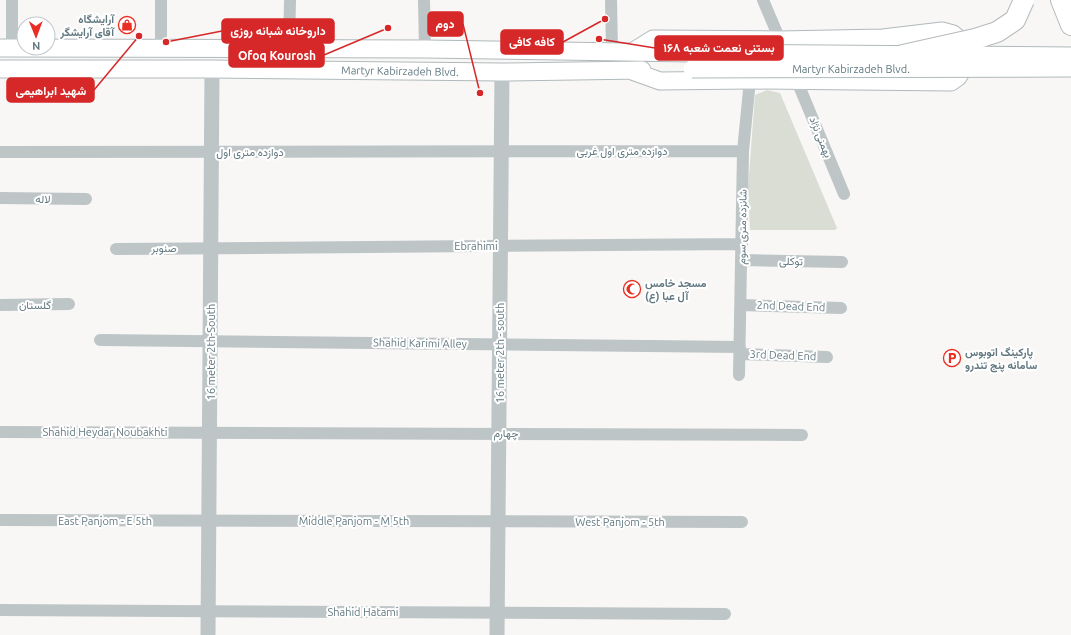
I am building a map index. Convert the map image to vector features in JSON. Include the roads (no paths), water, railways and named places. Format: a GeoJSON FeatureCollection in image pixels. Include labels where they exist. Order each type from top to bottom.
{"type":"FeatureCollection","features":[{"type":"Feature","properties":{"kind":"highway"},"geometry":{"type":"LineString","coordinates":[[904,55],[975,39],[997,32],[1015,20],[1024,0]]}},
{"type":"Feature","properties":{"kind":"highway"},"geometry":{"type":"LineString","coordinates":[[1061,0],[1071,24]]}},
{"type":"Feature","properties":{"kind":"main road","name":"Martyr Kabirzadeh Blvd."},"geometry":{"type":"LineString","coordinates":[[632,71],[660,81],[750,80],[951,82],[958,77],[963,68],[965,59],[964,49],[960,40],[953,34],[942,31],[883,38],[780,40]]}},
{"type":"Feature","properties":{"kind":"main road"},"geometry":{"type":"LineString","coordinates":[[632,52],[653,39],[780,40]]}},
{"type":"Feature","properties":{"kind":"main road","name":"Martyr Kabirzadeh Blvd."},"geometry":{"type":"LineString","coordinates":[[6,48],[289,48],[612,51],[632,52],[691,61],[1071,68]]}},
{"type":"Feature","properties":{"kind":"main road","name":"Martyr Kabirzadeh Blvd."},"geometry":{"type":"LineString","coordinates":[[0,69],[212,69],[502,72],[632,71],[691,61],[904,55],[1071,56]]}},
{"type":"Feature","properties":{"kind":"street"},"geometry":{"type":"LineString","coordinates":[[6,48],[12,0]]}},
{"type":"Feature","properties":{"kind":"street"},"geometry":{"type":"LineString","coordinates":[[161,0],[161,49]]}},
{"type":"Feature","properties":{"kind":"street"},"geometry":{"type":"LineString","coordinates":[[289,48],[290,0]]}},
{"type":"Feature","properties":{"kind":"street"},"geometry":{"type":"LineString","coordinates":[[424,0],[425,49]]}},
{"type":"Feature","properties":{"kind":"street"},"geometry":{"type":"LineString","coordinates":[[611,0],[612,51]]}},
{"type":"Feature","properties":{"kind":"street"},"geometry":{"type":"LineString","coordinates":[[763,0],[780,40]]}},
{"type":"Feature","properties":{"kind":"street","name":"16 meter 2th-South"},"geometry":{"type":"LineString","coordinates":[[208,635],[212,69]]}},
{"type":"Feature","properties":{"kind":"street","name":"16 meter 2th - south"},"geometry":{"type":"LineString","coordinates":[[497,635],[502,72]]}},
{"type":"Feature","properties":{"kind":"street","name":"شانزده متری سوم"},"geometry":{"type":"LineString","coordinates":[[739,375],[743,151],[750,80]]}},
{"type":"Feature","properties":{"kind":"street","name":"بهمنی نژاد"},"geometry":{"type":"LineString","coordinates":[[797,81],[844,194]]}},
{"type":"Feature","properties":{"kind":"street","name":"دوازده متری اول"},"geometry":{"type":"LineString","coordinates":[[0,152],[501,151]]}},
{"type":"Feature","properties":{"kind":"street","name":"دوازده متری اول غربی"},"geometry":{"type":"LineString","coordinates":[[501,151],[743,151]]}},
{"type":"Feature","properties":{"kind":"street","name":"لاله"},"geometry":{"type":"LineString","coordinates":[[0,198],[86,199]]}},
{"type":"Feature","properties":{"kind":"street","name":"Ebrahimi"},"geometry":{"type":"LineString","coordinates":[[211,248],[742,244]]}},
{"type":"Feature","properties":{"kind":"street","name":"صنوبر"},"geometry":{"type":"LineString","coordinates":[[116,249],[211,248]]}},
{"type":"Feature","properties":{"kind":"street","name":"توکلی"},"geometry":{"type":"LineString","coordinates":[[741,260],[842,262]]}},
{"type":"Feature","properties":{"kind":"street","name":"گلستان"},"geometry":{"type":"LineString","coordinates":[[0,305],[69,304]]}},
{"type":"Feature","properties":{"kind":"street","name":"2nd Dead End"},"geometry":{"type":"LineString","coordinates":[[741,305],[841,308]]}},
{"type":"Feature","properties":{"kind":"street","name":"Shahid Karimi Alley"},"geometry":{"type":"LineString","coordinates":[[100,340],[500,344],[740,350]]}},
{"type":"Feature","properties":{"kind":"street","name":"3rd Dead End"},"geometry":{"type":"LineString","coordinates":[[740,350],[827,356]]}},
{"type":"Feature","properties":{"kind":"street","name":"Shahid Heydar Noubakhti"},"geometry":{"type":"LineString","coordinates":[[0,432],[210,432]]}},
{"type":"Feature","properties":{"kind":"street","name":"چهارم"},"geometry":{"type":"LineString","coordinates":[[210,432],[802,435]]}},
{"type":"Feature","properties":{"kind":"street","name":"East Panjom - E 5th"},"geometry":{"type":"LineString","coordinates":[[0,520],[210,521]]}},
{"type":"Feature","properties":{"kind":"street","name":"Middle Panjom - M 5th"},"geometry":{"type":"LineString","coordinates":[[210,521],[498,522]]}},
{"type":"Feature","properties":{"kind":"street","name":"West Panjom - 5th"},"geometry":{"type":"LineString","coordinates":[[498,522],[742,522]]}},
{"type":"Feature","properties":{"kind":"street","name":"Shahid Hatami"},"geometry":{"type":"LineString","coordinates":[[0,610],[725,614]]}},
{"type":"Feature","properties":{"kind":"place","name":"کافه کافی"},"geometry":{"type":"Point","coordinates":[605,19]}},
{"type":"Feature","properties":{"kind":"place","name":"آرایشگاه آقای آرایشگر"},"geometry":{"type":"Point","coordinates":[127,25]}},
{"type":"Feature","properties":{"kind":"place","name":"Ofoq Kourosh"},"geometry":{"type":"Point","coordinates":[388,28]}},
{"type":"Feature","properties":{"kind":"place","name":"شهید ابراهیمی"},"geometry":{"type":"Point","coordinates":[139,36]}},
{"type":"Feature","properties":{"kind":"place","name":"بستنی نعمت شعبه ۱۶۸"},"geometry":{"type":"Point","coordinates":[599,39]}},
{"type":"Feature","properties":{"kind":"place","name":"داروخانه شبانه روزی"},"geometry":{"type":"Point","coordinates":[166,42]}},
{"type":"Feature","properties":{"kind":"place","name":"دوم"},"geometry":{"type":"Point","coordinates":[480,93]}},
{"type":"Feature","properties":{"kind":"place","name":"مسجد خامس آل عبا (ع)"},"geometry":{"type":"Point","coordinates":[632,289]}},
{"type":"Feature","properties":{"kind":"place","name":"پارکینگ اتوبوس سامانه پنج تندرو"},"geometry":{"type":"Point","coordinates":[952,358]}}]}
